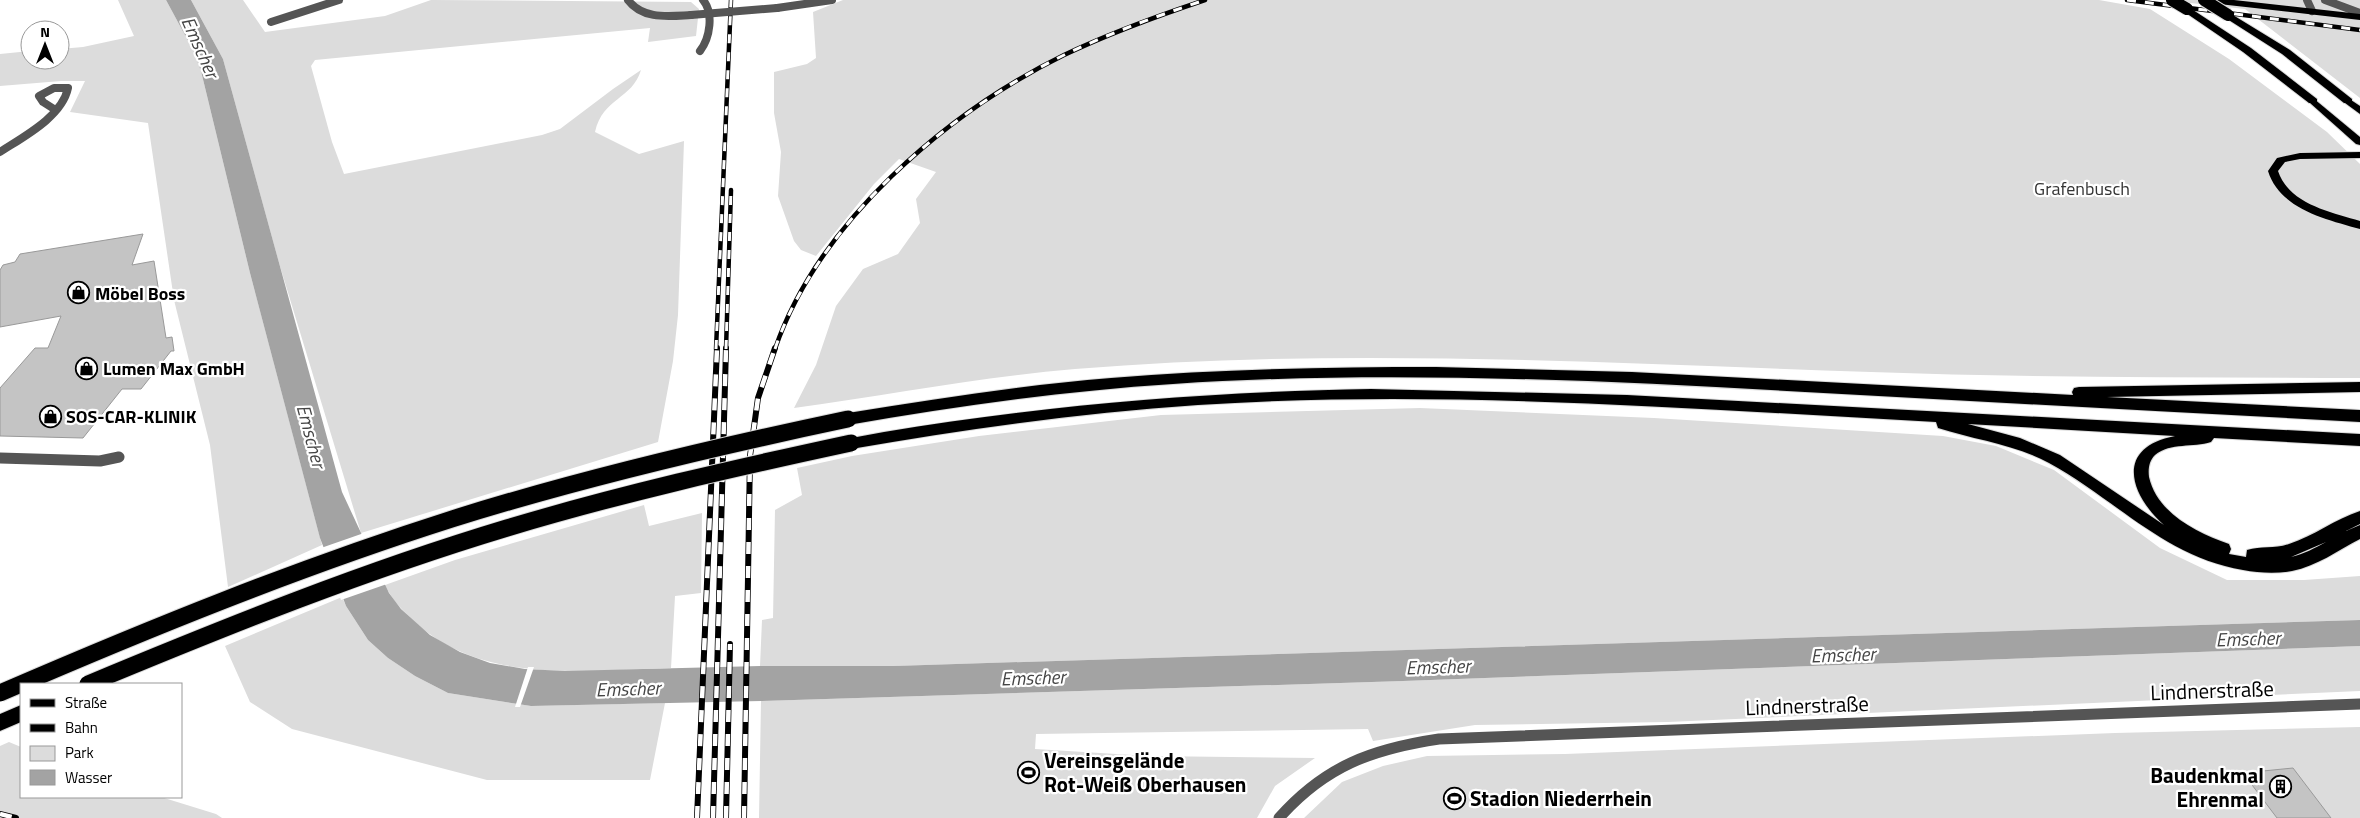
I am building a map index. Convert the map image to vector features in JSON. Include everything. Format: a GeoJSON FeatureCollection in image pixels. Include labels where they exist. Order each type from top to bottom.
{"type":"FeatureCollection","features":[{"type":"Feature","properties":{"kind":"highway"},"geometry":{"type":"LineString","coordinates":[[2172,0],[2246,50],[2314,101]]}},
{"type":"Feature","properties":{"kind":"highway"},"geometry":{"type":"LineString","coordinates":[[2204,0],[2286,52],[2348,101]]}},
{"type":"Feature","properties":{"kind":"highway"},"geometry":{"type":"LineString","coordinates":[[2210,0],[2228,15]]}},
{"type":"Feature","properties":{"kind":"highway"},"geometry":{"type":"LineString","coordinates":[[24,683],[224,600],[340,557],[548,490],[678,456],[848,420],[939,404],[1110,383],[1210,376],[1342,372],[1529,373],[2360,416]]}},
{"type":"Feature","properties":{"kind":"highway"},"geometry":{"type":"LineString","coordinates":[[2016,397],[2097,391],[2360,387]]}},
{"type":"Feature","properties":{"kind":"highway"},"geometry":{"type":"LineString","coordinates":[[90,683],[225,628],[458,543],[646,489],[851,443],[934,429],[1059,412],[1116,406],[1262,397],[1410,395],[1536,397],[1900,414],[2360,440]]}},
{"type":"Feature","properties":{"kind":"highway"},"geometry":{"type":"LineString","coordinates":[[1900,414],[1998,436],[2035,449],[2088,478],[2137,516],[2169,537],[2223,559],[2258,565],[2290,564],[2315,556],[2360,532]]}},
{"type":"Feature","properties":{"kind":"highway"},"geometry":{"type":"LineString","coordinates":[[2234,433],[2166,444],[2151,451],[2146,456],[2141,469],[2148,494],[2161,512],[2181,528],[2206,542],[2232,552],[2269,556],[2299,549],[2360,517]]}},
{"type":"Feature","properties":{"kind":"highway"},"geometry":{"type":"LineString","coordinates":[[0,693],[20,685]]}},
{"type":"Feature","properties":{"kind":"highway"},"geometry":{"type":"LineString","coordinates":[[0,723],[20,713]]}},
{"type":"Feature","properties":{"kind":"main road"},"geometry":{"type":"LineString","coordinates":[[2210,0],[2360,18]]}},
{"type":"Feature","properties":{"kind":"main road"},"geometry":{"type":"LineString","coordinates":[[2314,101],[2360,142]]}},
{"type":"Feature","properties":{"kind":"main road"},"geometry":{"type":"LineString","coordinates":[[2348,101],[2360,111]]}},
{"type":"Feature","properties":{"kind":"main road"},"geometry":{"type":"LineString","coordinates":[[2360,155],[2293,157],[2281,160],[2274,167],[2276,181],[2291,197],[2316,211],[2360,225]]}},
{"type":"Feature","properties":{"kind":"main road"},"geometry":{"type":"LineString","coordinates":[[2342,219],[2360,221]]}},
{"type":"Feature","properties":{"kind":"street"},"geometry":{"type":"LineString","coordinates":[[271,22],[339,0]]}},
{"type":"Feature","properties":{"kind":"street"},"geometry":{"type":"LineString","coordinates":[[628,0],[637,10],[651,15],[691,15],[777,8],[832,0]]}},
{"type":"Feature","properties":{"kind":"street"},"geometry":{"type":"LineString","coordinates":[[700,51],[706,44],[708,34],[708,6],[703,0]]}},
{"type":"Feature","properties":{"kind":"street"},"geometry":{"type":"LineString","coordinates":[[2307,0],[2312,11]]}},
{"type":"Feature","properties":{"kind":"street"},"geometry":{"type":"LineString","coordinates":[[2319,0],[2327,13]]}},
{"type":"Feature","properties":{"kind":"street"},"geometry":{"type":"LineString","coordinates":[[2325,0],[2360,13]]}},
{"type":"Feature","properties":{"kind":"street"},"geometry":{"type":"LineString","coordinates":[[0,152],[49,117],[54,109]]}},
{"type":"Feature","properties":{"kind":"street"},"geometry":{"type":"LineString","coordinates":[[0,458],[100,461],[118,457]]}},
{"type":"Feature","properties":{"kind":"street","name":"Lindnerstraße"},"geometry":{"type":"LineString","coordinates":[[1279,818],[1307,790],[1339,768],[1376,750],[1417,740],[2360,704]]}},
{"type":"Feature","properties":{"kind":"green space"},"geometry":{"type":"Polygon","coordinates":[[[118,0],[166,0],[193,50],[201,71],[250,273],[322,545],[228,587],[210,445],[174,300],[148,123],[70,112],[85,81],[0,86],[0,54],[20,52],[20,70],[70,70],[70,48],[134,36],[118,0]]]}},
{"type":"Feature","properties":{"kind":"green space"},"geometry":{"type":"Polygon","coordinates":[[[191,0],[243,0],[265,32],[385,16],[431,0],[691,2],[699,9],[696,36],[648,42],[650,28],[315,60],[311,66],[332,142],[344,174],[542,135],[560,129],[641,70],[637,80],[625,94],[604,112],[595,132],[639,154],[684,141],[678,315],[673,361],[658,442],[361,533],[279,263],[223,59],[191,0]]]}},
{"type":"Feature","properties":{"kind":"green space","name":"Grafenbusch"},"geometry":{"type":"Polygon","coordinates":[[[843,0],[2099,0],[2150,9],[2229,59],[2327,132],[2360,164],[2360,378],[1993,375],[1473,359],[1274,359],[1174,362],[1040,372],[794,408],[816,365],[836,306],[863,269],[898,254],[920,223],[916,199],[936,172],[899,159],[874,184],[816,256],[801,250],[794,241],[778,196],[781,152],[774,113],[774,72],[807,64],[816,58],[813,12],[843,0]]]}},
{"type":"Feature","properties":{"kind":"green space"},"geometry":{"type":"Polygon","coordinates":[[[2163,0],[2360,0],[2360,98],[2245,9],[2163,0]]]}},
{"type":"Feature","properties":{"kind":"green space"},"geometry":{"type":"Polygon","coordinates":[[[1420,408],[1654,418],[1943,436],[1996,446],[2054,470],[2160,548],[2227,580],[2304,580],[2360,576],[2360,620],[894,666],[760,666],[762,620],[773,618],[775,510],[802,495],[797,468],[852,456],[979,436],[1161,415],[1420,408]]]}},
{"type":"Feature","properties":{"kind":"green space"},"geometry":{"type":"Polygon","coordinates":[[[644,505],[649,526],[702,513],[701,593],[675,596],[671,668],[571,671],[537,670],[504,665],[473,656],[443,643],[416,623],[398,605],[385,585],[455,560],[644,505]]]}},
{"type":"Feature","properties":{"kind":"green space"},"geometry":{"type":"Polygon","coordinates":[[[342,597],[368,640],[388,658],[415,676],[448,693],[531,706],[665,703],[650,780],[487,780],[292,729],[250,702],[225,646],[342,597]]]}},
{"type":"Feature","properties":{"kind":"green space"},"geometry":{"type":"Polygon","coordinates":[[[2360,646],[2360,691],[1668,722],[1475,725],[1373,741],[1368,729],[1036,734],[1035,749],[1149,756],[1315,758],[1275,786],[1257,818],[759,818],[761,701],[1403,681],[2360,646]]]}},
{"type":"Feature","properties":{"kind":"green space"},"geometry":{"type":"Polygon","coordinates":[[[2360,727],[2360,818],[1304,818],[1342,782],[1383,766],[1427,756],[1565,754],[2115,733],[2360,727]]]}},
{"type":"Feature","properties":{"kind":"green space"},"geometry":{"type":"Polygon","coordinates":[[[9,742],[20,747],[20,798],[164,798],[216,814],[222,818],[0,818],[0,746],[9,742]]]}},
{"type":"Feature","properties":{"kind":"water","name":"Emscher"},"geometry":{"type":"Polygon","coordinates":[[[166,0],[191,0],[223,59],[342,492],[389,593],[401,609],[430,635],[460,652],[490,663],[525,669],[565,671],[760,666],[894,666],[2360,620],[2360,646],[1403,681],[761,701],[531,706],[448,693],[415,676],[388,658],[368,640],[346,606],[320,538],[250,273],[201,71],[193,50],[166,0]]]}},
{"type":"Feature","properties":{"kind":"pier"},"geometry":{"type":"Polygon","coordinates":[[[364,533],[387,584],[341,600],[321,548],[364,533]]]}},
{"type":"Feature","properties":{"kind":"pier"},"geometry":{"type":"Polygon","coordinates":[[[528,667],[534,667],[520,707],[515,707],[528,667]]]}},
{"type":"Feature","properties":{"kind":"building"},"geometry":{"type":"Polygon","coordinates":[[[143,234],[132,265],[154,261],[166,338],[172,337],[174,351],[171,351],[141,389],[122,389],[83,438],[0,436],[0,388],[35,348],[48,348],[61,316],[0,327],[0,270],[3,265],[15,262],[20,254],[143,234]]]}},
{"type":"Feature","properties":{"kind":"building","name":"Baudenkmal Ehrenmal"},"geometry":{"type":"Polygon","coordinates":[[[2293,768],[2331,818],[2277,818],[2243,773],[2293,768]]]}},
{"type":"Feature","properties":{"kind":"railway"},"geometry":{"type":"LineString","coordinates":[[716,349],[731,0]]}},
{"type":"Feature","properties":{"kind":"railway"},"geometry":{"type":"LineString","coordinates":[[775,349],[795,303],[822,258],[854,216],[891,177],[932,140],[975,108],[1019,79],[1064,55],[1134,25],[1205,0]]}},
{"type":"Feature","properties":{"kind":"railway"},"geometry":{"type":"LineString","coordinates":[[2127,0],[2360,30]]}},
{"type":"Feature","properties":{"kind":"railway"},"geometry":{"type":"LineString","coordinates":[[726,349],[731,190]]}},
{"type":"Feature","properties":{"kind":"railway"},"geometry":{"type":"LineString","coordinates":[[697,818],[717,348]]}},
{"type":"Feature","properties":{"kind":"railway"},"geometry":{"type":"LineString","coordinates":[[713,818],[726,348]]}},
{"type":"Feature","properties":{"kind":"railway"},"geometry":{"type":"LineString","coordinates":[[744,818],[750,456],[758,398],[775,348]]}},
{"type":"Feature","properties":{"kind":"railway"},"geometry":{"type":"LineString","coordinates":[[726,818],[730,644]]}},
{"type":"Feature","properties":{"kind":"railway"},"geometry":{"type":"LineString","coordinates":[[0,814],[16,818]]}},
{"type":"Feature","properties":{"kind":"place","name":"Möbel Boss"},"geometry":{"type":"Point","coordinates":[79,293]}},
{"type":"Feature","properties":{"kind":"place","name":"Lumen Max GmbH"},"geometry":{"type":"Point","coordinates":[87,368]}},
{"type":"Feature","properties":{"kind":"place","name":"SOS-CAR-KLINIK"},"geometry":{"type":"Point","coordinates":[50,416]}},
{"type":"Feature","properties":{"kind":"place","name":"Vereinsgelände Rot-Weiß Oberhausen"},"geometry":{"type":"Point","coordinates":[1028,772]}},
{"type":"Feature","properties":{"kind":"place","name":"Baudenkmal Ehrenmal"},"geometry":{"type":"Point","coordinates":[2280,787]}},
{"type":"Feature","properties":{"kind":"place","name":"Stadion Niederrhein"},"geometry":{"type":"Point","coordinates":[1454,798]}}]}
